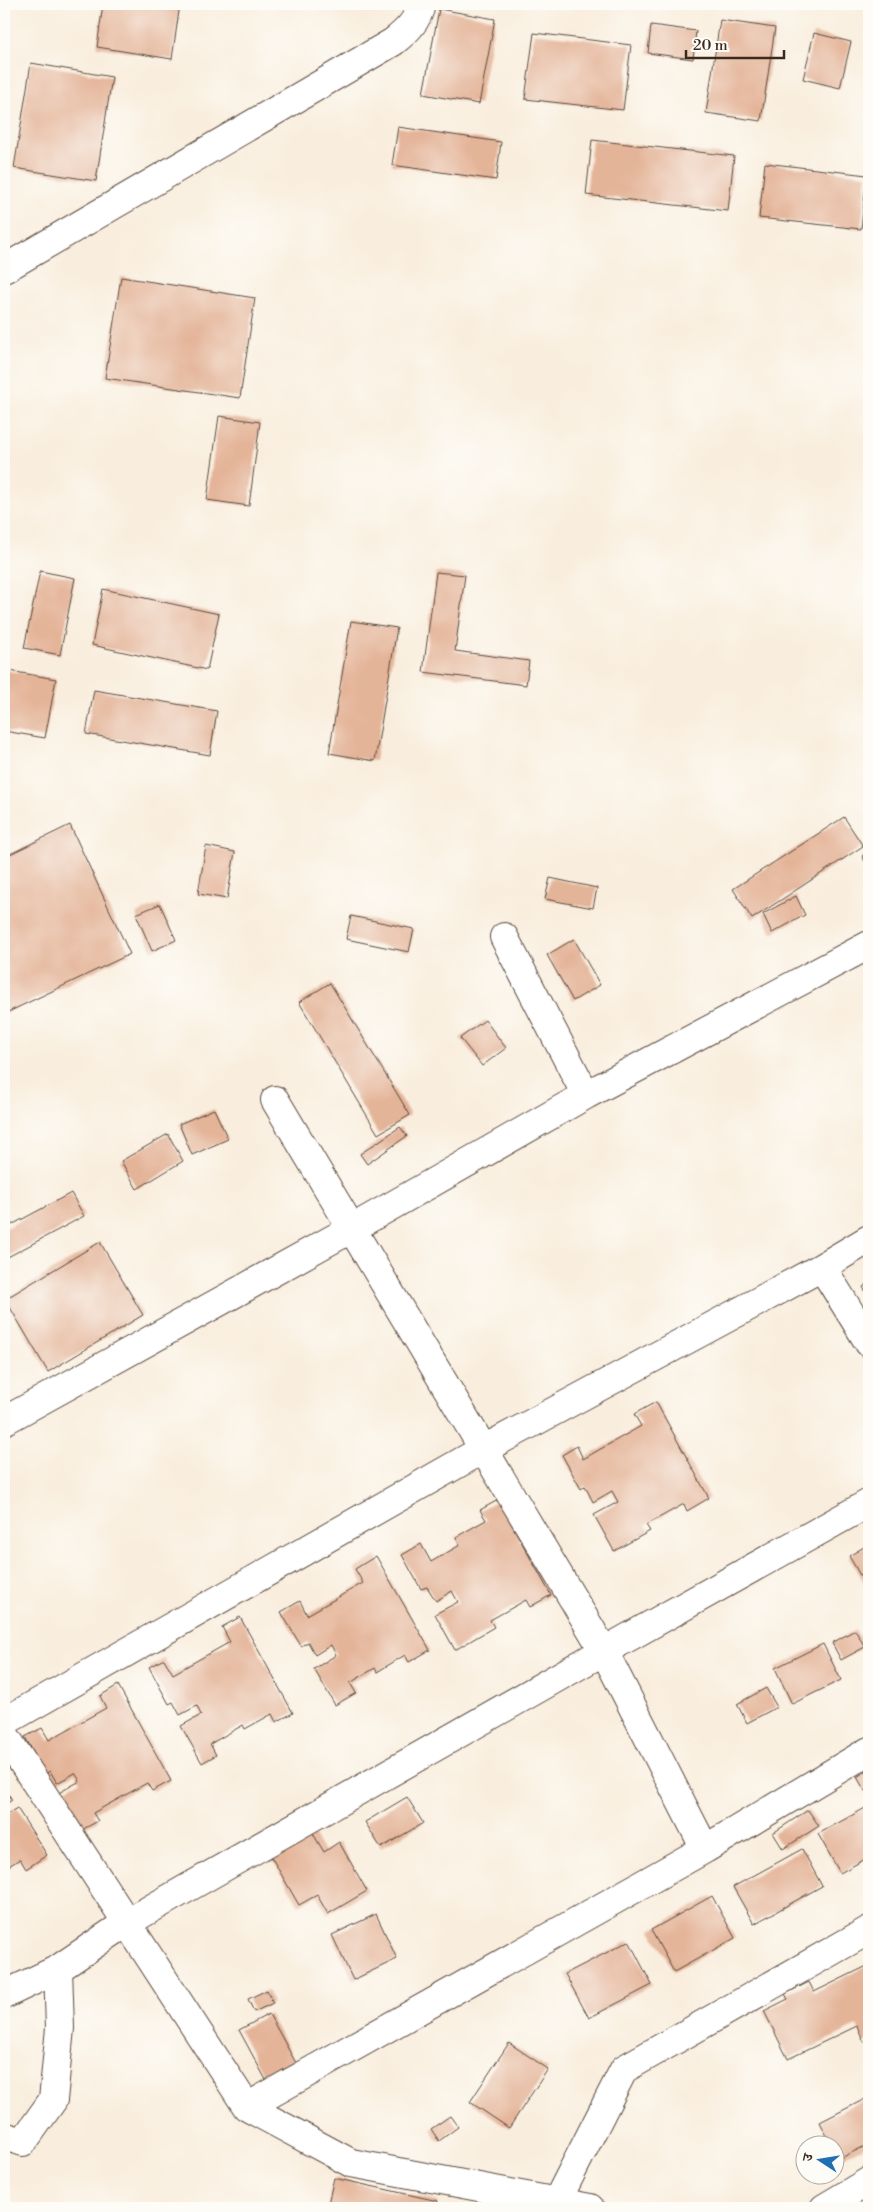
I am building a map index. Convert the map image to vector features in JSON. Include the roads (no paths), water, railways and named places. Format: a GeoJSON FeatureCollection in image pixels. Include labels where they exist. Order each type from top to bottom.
{"type":"FeatureCollection","features":[{"type":"Feature","properties":{"kind":"street"},"geometry":{"type":"LineString","coordinates":[[4,269],[393,42],[410,29],[420,12],[421,4]]}},
{"type":"Feature","properties":{"kind":"street"},"geometry":{"type":"LineString","coordinates":[[504,938],[586,1095]]}},
{"type":"Feature","properties":{"kind":"street"},"geometry":{"type":"LineString","coordinates":[[4,1421],[586,1095],[869,945]]}},
{"type":"Feature","properties":{"kind":"street"},"geometry":{"type":"LineString","coordinates":[[275,1100],[482,1450],[604,1651],[705,1849]]}},
{"type":"Feature","properties":{"kind":"street"},"geometry":{"type":"LineString","coordinates":[[4,1722],[482,1450],[869,1240]]}},
{"type":"Feature","properties":{"kind":"street"},"geometry":{"type":"LineString","coordinates":[[822,1267],[869,1343]]}},
{"type":"Feature","properties":{"kind":"street"},"geometry":{"type":"LineString","coordinates":[[4,1995],[58,1969],[126,1923],[604,1651],[869,1503]]}},
{"type":"Feature","properties":{"kind":"street"},"geometry":{"type":"LineString","coordinates":[[4,1734],[247,2107],[351,2163],[590,2208]]}},
{"type":"Feature","properties":{"kind":"street"},"geometry":{"type":"LineString","coordinates":[[247,2107],[705,1849],[869,1750]]}},
{"type":"Feature","properties":{"kind":"street"},"geometry":{"type":"LineString","coordinates":[[556,2203],[624,2069],[869,1930]]}},
{"type":"Feature","properties":{"kind":"street"},"geometry":{"type":"LineString","coordinates":[[4,2136],[23,2142],[53,2100],[60,2028],[58,1969]]}},
{"type":"Feature","properties":{"kind":"street"},"geometry":{"type":"LineString","coordinates":[[824,2208],[869,2181]]}}]}
